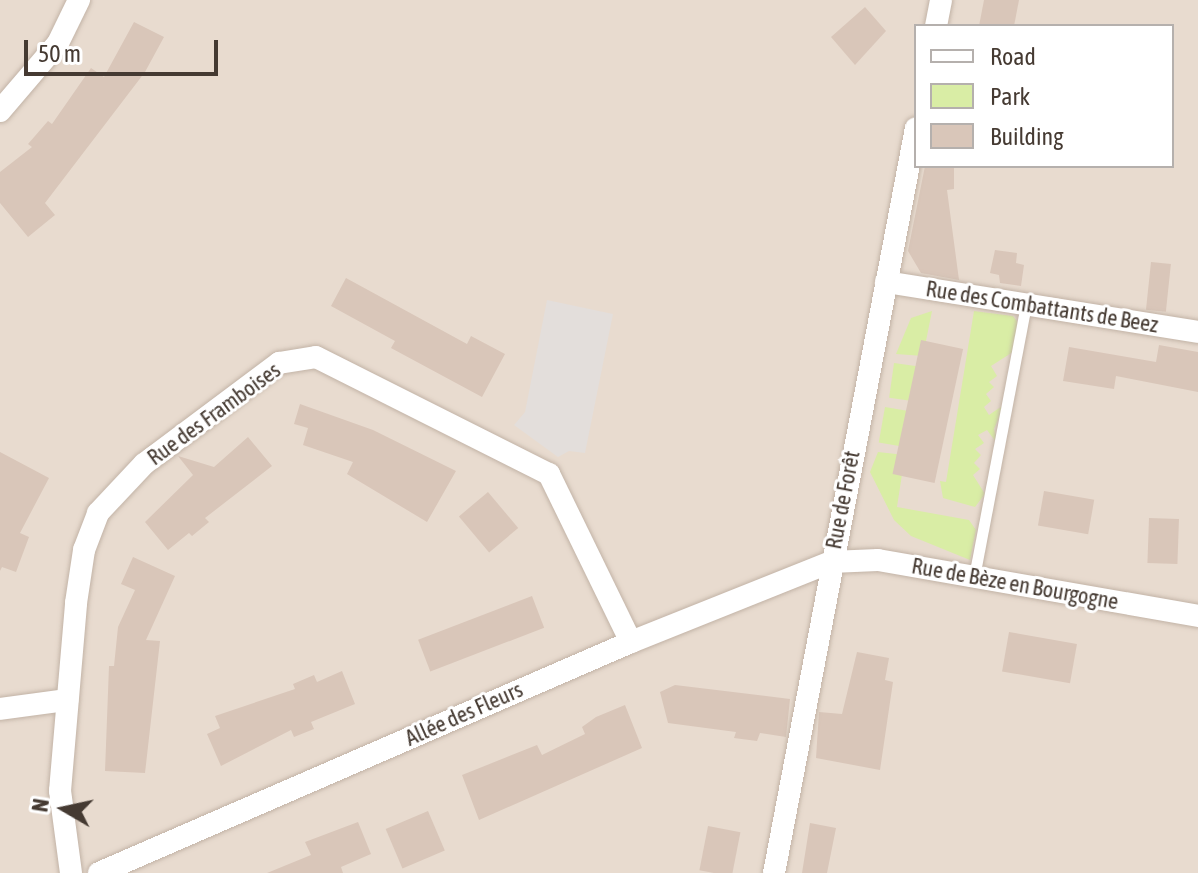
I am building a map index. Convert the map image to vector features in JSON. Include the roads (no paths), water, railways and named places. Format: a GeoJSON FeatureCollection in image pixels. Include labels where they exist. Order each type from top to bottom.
{"type":"FeatureCollection","features":[{"type":"Feature","properties":{"kind":"street"},"geometry":{"type":"LineString","coordinates":[[0,111],[58,43],[79,0]]}},
{"type":"Feature","properties":{"kind":"street"},"geometry":{"type":"LineString","coordinates":[[936,24],[941,0]]}},
{"type":"Feature","properties":{"kind":"street","name":"Rue de Forêt"},"geometry":{"type":"LineString","coordinates":[[774,873],[914,138]]}},
{"type":"Feature","properties":{"kind":"street","name":"Rue des Combattants de Beez"},"geometry":{"type":"LineString","coordinates":[[886,282],[1198,332]]}},
{"type":"Feature","properties":{"kind":"street","name":"Rue des Framboises"},"geometry":{"type":"LineString","coordinates":[[71,873],[60,791],[84,550],[98,513],[144,464],[279,363],[316,357],[549,474],[631,642]]}},
{"type":"Feature","properties":{"kind":"street","name":"Rue de Bèze en Bourgogne"},"geometry":{"type":"LineString","coordinates":[[831,562],[878,560],[1198,616]]}},
{"type":"Feature","properties":{"kind":"street","name":"Allée des Fleurs"},"geometry":{"type":"LineString","coordinates":[[99,873],[631,642],[831,562]]}},
{"type":"Feature","properties":{"kind":"street"},"geometry":{"type":"LineString","coordinates":[[0,709],[67,700]]}},
{"type":"Feature","properties":{"kind":"lane"},"geometry":{"type":"LineString","coordinates":[[974,577],[1026,304]]}}]}
